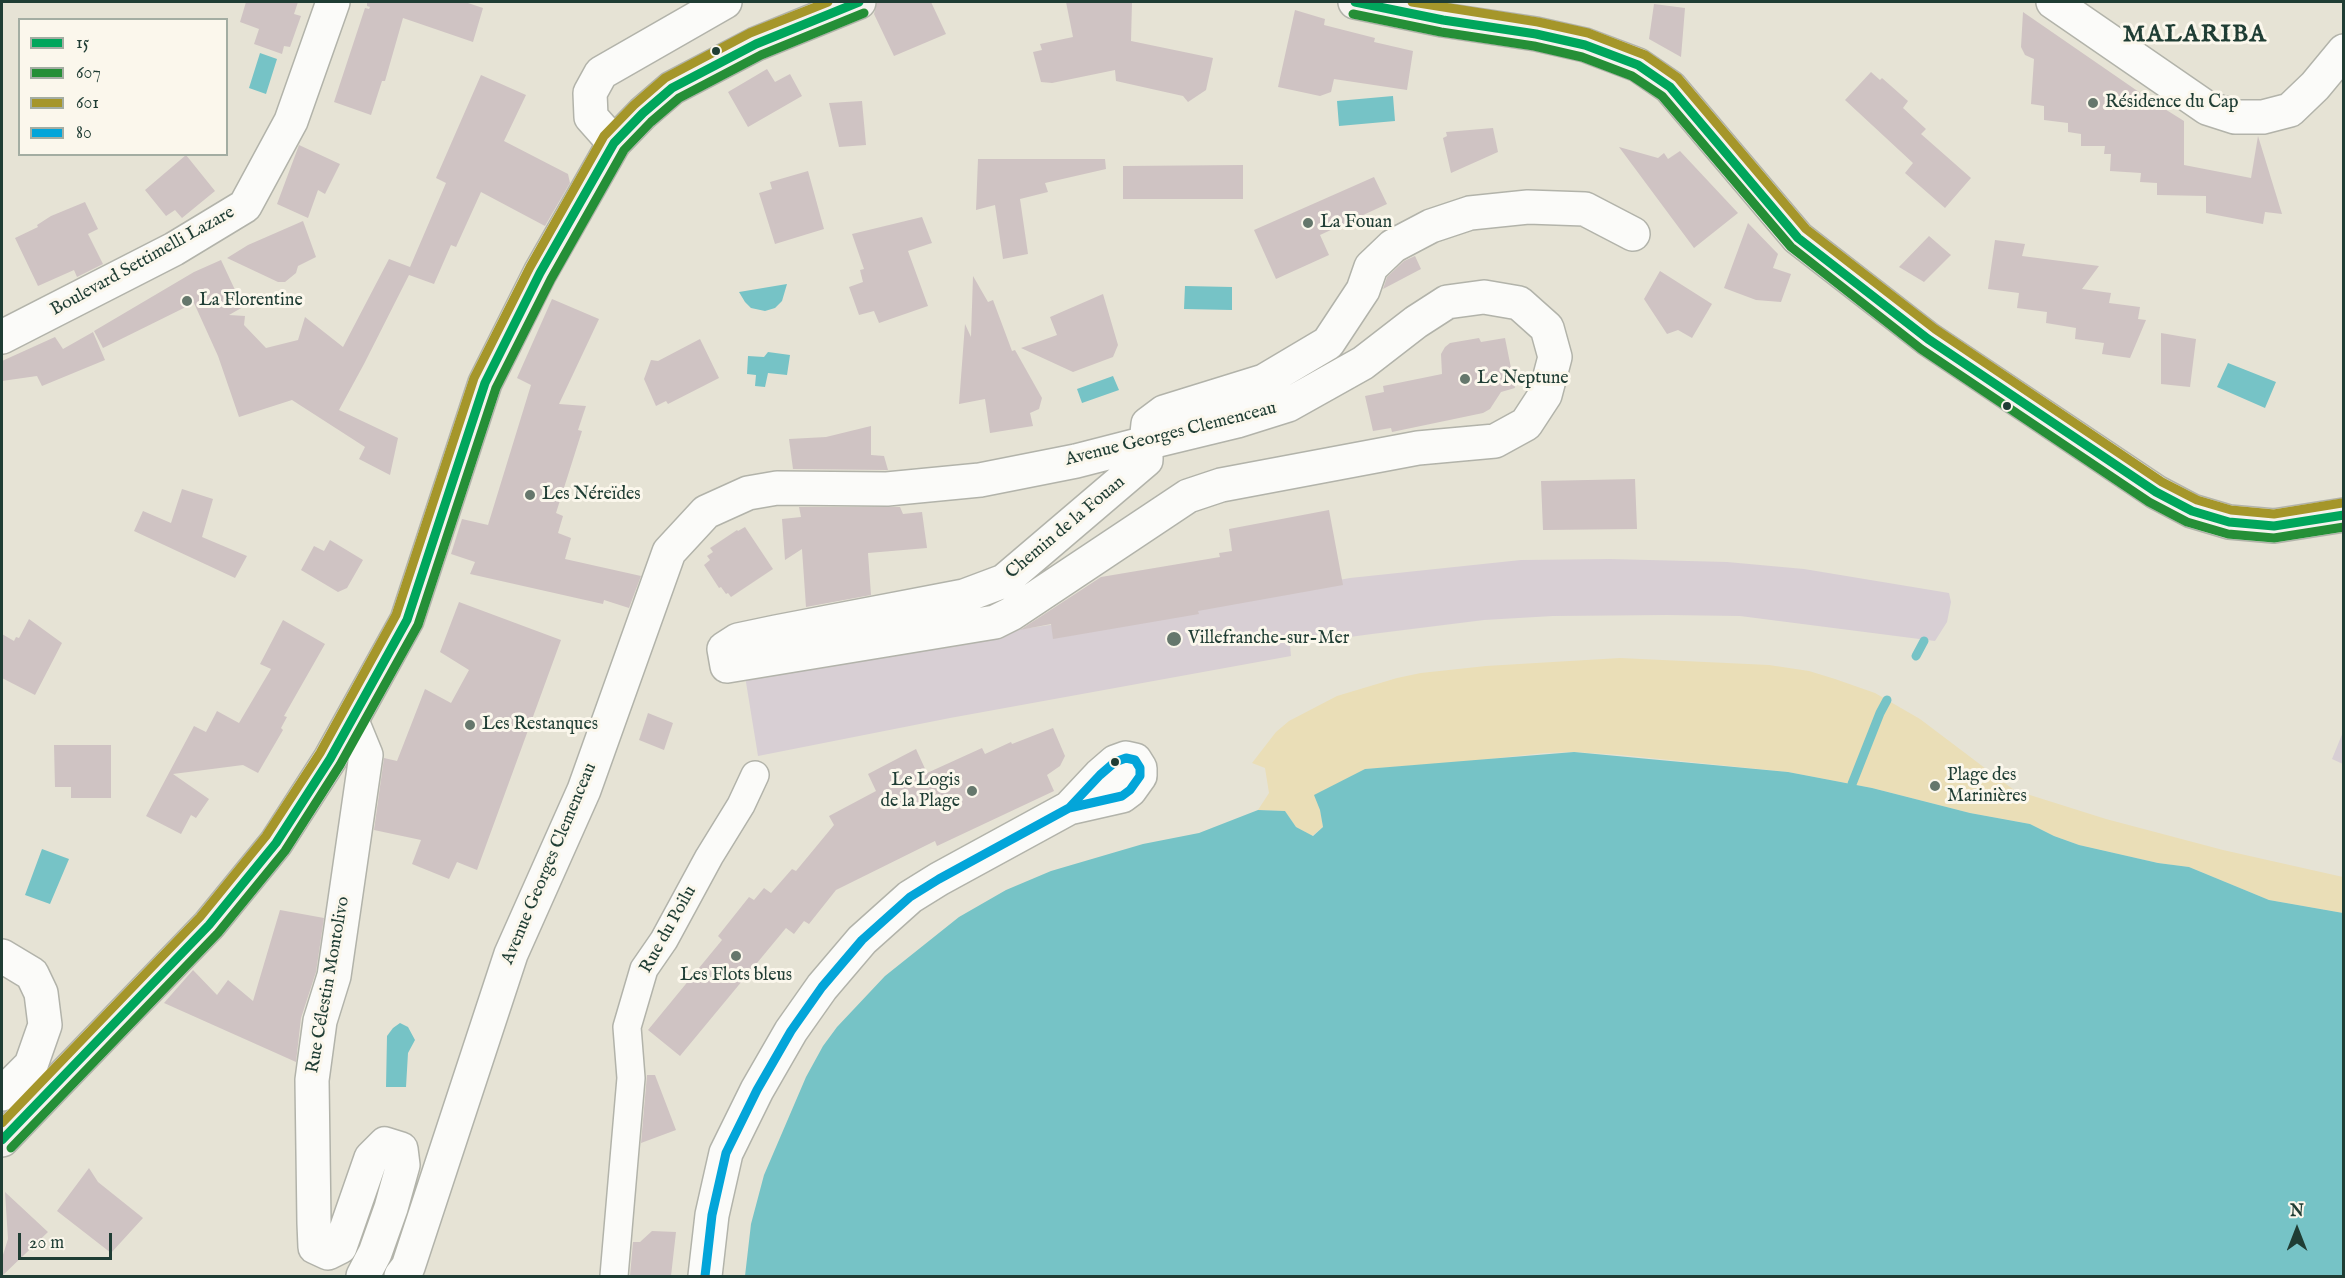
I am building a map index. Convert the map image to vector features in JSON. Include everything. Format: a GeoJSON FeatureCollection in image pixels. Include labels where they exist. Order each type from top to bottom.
{"type":"FeatureCollection","features":[{"type":"Feature","properties":{"kind":"main road"},"geometry":{"type":"LineString","coordinates":[[2,1140],[216,917],[276,843],[352,721],[407,620],[485,383],[540,273],[614,143],[643,113],[672,88],[756,44],[859,2]]}},
{"type":"Feature","properties":{"kind":"main road"},"geometry":{"type":"LineString","coordinates":[[1355,2],[1443,20],[1555,38],[1585,45],[1638,64],[1670,87],[1798,238],[1928,339],[2156,492],[2192,511],[2229,522],[2274,526],[2343,515]]}},
{"type":"Feature","properties":{"kind":"street","name":"Boulevard Settimelli Lazare"},"geometry":{"type":"LineString","coordinates":[[2,337],[174,249],[245,206],[291,121],[333,2]]}},
{"type":"Feature","properties":{"kind":"street"},"geometry":{"type":"LineString","coordinates":[[614,143],[591,117],[590,93],[601,74],[725,2]]}},
{"type":"Feature","properties":{"kind":"street"},"geometry":{"type":"LineString","coordinates":[[2053,2],[2207,108],[2235,117],[2263,117],[2290,110],[2315,86],[2343,51]]}},
{"type":"Feature","properties":{"kind":"street","name":"Chemin de la Fouan"},"geometry":{"type":"LineString","coordinates":[[727,666],[724,649],[738,640],[964,596],[1004,581],[1146,460],[1148,424],[1164,412],[1264,381],[1328,343],[1363,290],[1371,267],[1393,246],[1431,226],[1470,213],[1528,207],[1585,209],[1634,234]]}},
{"type":"Feature","properties":{"kind":"street","name":"Avenue Georges Clemenceau"},"geometry":{"type":"LineString","coordinates":[[401,1276],[408,1267],[511,954],[584,790],[669,552],[706,512],[748,493],[777,488],[887,489],[980,480],[1076,461],[1237,421],[1288,405],[1364,363],[1416,322],[1447,302],[1484,297],[1519,303],[1547,328],[1555,357],[1545,395],[1526,424],[1495,441],[1418,448],[1221,485],[1188,496],[1011,614],[995,622],[727,666]]}},
{"type":"Feature","properties":{"kind":"street","name":"Rue Célestin Montolivo"},"geometry":{"type":"LineString","coordinates":[[352,721],[366,755],[334,976],[320,1021],[312,1080],[314,1223],[315,1247],[328,1253],[340,1247],[371,1158],[385,1144],[401,1149],[403,1165],[391,1208],[375,1253],[363,1276]]}},
{"type":"Feature","properties":{"kind":"street","name":"Rue du Poilu"},"geometry":{"type":"LineString","coordinates":[[614,1276],[631,1078],[627,1027],[644,969],[664,940],[709,857],[741,805],[755,775]]}},
{"type":"Feature","properties":{"kind":"street"},"geometry":{"type":"LineString","coordinates":[[705,1276],[712,1215],[726,1153],[757,1090],[791,1031],[822,987],[862,940],[910,897],[949,873],[1070,808]]}},
{"type":"Feature","properties":{"kind":"street"},"geometry":{"type":"LineString","coordinates":[[2,956],[32,974],[41,993],[45,1025],[31,1065],[2,1094]]}},
{"type":"Feature","properties":{"kind":"shaded area"},"geometry":{"type":"Polygon","coordinates":[[[1610,559],[1727,562],[1804,569],[1949,593],[1951,602],[1947,622],[1935,641],[1740,616],[1667,615],[1553,616],[1484,620],[1372,634],[1290,645],[1291,656],[950,718],[758,756],[744,670],[1247,596],[1350,578],[1521,560],[1610,559]]]}},
{"type":"Feature","properties":{"kind":"shaded area"},"geometry":{"type":"Polygon","coordinates":[[[2343,732],[2343,764],[2332,759],[2343,732]]]}},
{"type":"Feature","properties":{"kind":"sand","name":"Plage des Marinières"},"geometry":{"type":"Polygon","coordinates":[[[1620,658],[1769,665],[1809,671],[1875,693],[1920,719],[2014,790],[2106,819],[2223,850],[2343,877],[2343,913],[2269,900],[2189,867],[2158,863],[2079,845],[2030,824],[1970,813],[1872,788],[1788,772],[1621,755],[1544,753],[1365,769],[1320,809],[1323,827],[1312,836],[1296,827],[1285,811],[1258,810],[1269,793],[1265,768],[1252,763],[1276,732],[1289,721],[1337,696],[1421,673],[1486,666],[1620,658]]]}},
{"type":"Feature","properties":{"kind":"water"},"geometry":{"type":"Polygon","coordinates":[[[260,53],[277,59],[266,94],[249,88],[260,53]]]}},
{"type":"Feature","properties":{"kind":"water"},"geometry":{"type":"Polygon","coordinates":[[[1393,96],[1395,121],[1339,126],[1337,101],[1393,96]]]}},
{"type":"Feature","properties":{"kind":"water"},"geometry":{"type":"Polygon","coordinates":[[[787,284],[782,301],[775,308],[765,311],[751,308],[739,292],[787,284]]]}},
{"type":"Feature","properties":{"kind":"water"},"geometry":{"type":"Polygon","coordinates":[[[1185,286],[1232,287],[1232,310],[1184,309],[1185,286]]]}},
{"type":"Feature","properties":{"kind":"water"},"geometry":{"type":"Polygon","coordinates":[[[768,352],[790,355],[787,375],[768,373],[765,387],[755,386],[756,375],[747,374],[748,356],[764,357],[768,352]]]}},
{"type":"Feature","properties":{"kind":"water"},"geometry":{"type":"Polygon","coordinates":[[[2228,363],[2276,382],[2265,408],[2217,387],[2228,363]]]}},
{"type":"Feature","properties":{"kind":"water"},"geometry":{"type":"Polygon","coordinates":[[[1113,376],[1119,390],[1082,403],[1077,389],[1113,376]]]}},
{"type":"Feature","properties":{"kind":"water"},"geometry":{"type":"Polygon","coordinates":[[[1574,752],[1788,772],[1872,788],[1970,813],[2030,824],[2079,845],[2158,863],[2189,867],[2269,900],[2343,913],[2343,1276],[745,1276],[751,1224],[764,1175],[806,1077],[823,1046],[837,1027],[885,976],[959,917],[1006,890],[1051,871],[1143,844],[1199,833],[1258,810],[1285,811],[1296,827],[1313,836],[1323,827],[1314,795],[1365,769],[1574,752]]]}},
{"type":"Feature","properties":{"kind":"water"},"geometry":{"type":"Polygon","coordinates":[[[42,849],[69,859],[50,904],[25,895],[42,849]]]}},
{"type":"Feature","properties":{"kind":"water"},"geometry":{"type":"Polygon","coordinates":[[[400,1023],[408,1027],[415,1040],[408,1053],[406,1087],[386,1087],[387,1036],[400,1023]]]}},
{"type":"Feature","properties":{"kind":"building"},"geometry":{"type":"Polygon","coordinates":[[[246,2],[298,2],[294,14],[301,16],[290,47],[284,46],[282,54],[254,44],[259,29],[240,22],[246,2]]]}},
{"type":"Feature","properties":{"kind":"building"},"geometry":{"type":"Polygon","coordinates":[[[367,2],[465,2],[483,8],[473,42],[403,18],[385,81],[382,81],[371,115],[334,102],[365,8],[370,7],[367,6],[367,2]]]}},
{"type":"Feature","properties":{"kind":"building"},"geometry":{"type":"Polygon","coordinates":[[[877,2],[931,2],[946,34],[894,56],[874,14],[877,2]]]}},
{"type":"Feature","properties":{"kind":"building"},"geometry":{"type":"Polygon","coordinates":[[[1066,2],[1132,2],[1131,41],[1213,58],[1206,90],[1188,102],[1183,96],[1116,81],[1115,70],[1052,83],[1041,82],[1033,52],[1042,50],[1040,44],[1073,37],[1066,2]]]}},
{"type":"Feature","properties":{"kind":"building"},"geometry":{"type":"Polygon","coordinates":[[[1654,4],[1685,8],[1681,57],[1649,39],[1654,4]]]}},
{"type":"Feature","properties":{"kind":"building"},"geometry":{"type":"Polygon","coordinates":[[[1295,10],[1325,19],[1324,25],[1375,38],[1374,42],[1413,51],[1407,90],[1334,79],[1331,92],[1320,96],[1278,87],[1295,10]]]}},
{"type":"Feature","properties":{"kind":"building","name":"Résidence du Cap"},"geometry":{"type":"Polygon","coordinates":[[[2023,12],[2184,121],[2184,165],[2251,178],[2258,136],[2282,214],[2265,212],[2263,224],[2206,213],[2206,196],[2157,195],[2157,183],[2140,182],[2141,173],[2110,171],[2111,154],[2104,154],[2105,146],[2081,146],[2081,134],[2068,132],[2068,123],[2044,120],[2044,106],[2031,104],[2034,59],[2025,55],[2021,47],[2023,12]]]}},
{"type":"Feature","properties":{"kind":"building"},"geometry":{"type":"Polygon","coordinates":[[[767,69],[775,82],[790,74],[802,96],[748,127],[728,92],[767,69]]]}},
{"type":"Feature","properties":{"kind":"building"},"geometry":{"type":"Polygon","coordinates":[[[1871,72],[1880,80],[1882,78],[1908,101],[1903,108],[1926,129],[1921,134],[1971,178],[1945,208],[1905,173],[1913,163],[1845,100],[1871,72]]]}},
{"type":"Feature","properties":{"kind":"building"},"geometry":{"type":"Polygon","coordinates":[[[481,75],[526,95],[504,141],[568,174],[570,183],[545,226],[481,192],[456,247],[451,245],[434,284],[409,275],[339,410],[398,438],[390,475],[359,459],[365,447],[292,400],[239,417],[218,356],[194,303],[103,348],[94,331],[194,272],[221,260],[243,307],[229,315],[245,316],[244,325],[266,348],[298,340],[305,317],[343,347],[389,259],[410,267],[446,183],[436,178],[481,75]]]}},
{"type":"Feature","properties":{"kind":"building"},"geometry":{"type":"Polygon","coordinates":[[[862,101],[866,145],[839,147],[829,103],[862,101]]]}},
{"type":"Feature","properties":{"kind":"building"},"geometry":{"type":"Polygon","coordinates":[[[1493,128],[1498,152],[1451,173],[1443,138],[1447,136],[1446,132],[1493,128]]]}},
{"type":"Feature","properties":{"kind":"building"},"geometry":{"type":"Polygon","coordinates":[[[299,145],[340,164],[325,194],[318,190],[308,218],[277,204],[299,145]]]}},
{"type":"Feature","properties":{"kind":"building"},"geometry":{"type":"Polygon","coordinates":[[[1619,147],[1658,158],[1664,153],[1668,159],[1680,151],[1738,213],[1694,248],[1619,147]]]}},
{"type":"Feature","properties":{"kind":"building"},"geometry":{"type":"Polygon","coordinates":[[[187,156],[215,191],[182,218],[175,210],[166,216],[145,190],[187,156]]]}},
{"type":"Feature","properties":{"kind":"building"},"geometry":{"type":"Polygon","coordinates":[[[978,159],[1105,159],[1106,169],[1045,183],[1048,192],[1020,199],[1028,254],[1003,259],[995,205],[976,210],[978,159]]]}},
{"type":"Feature","properties":{"kind":"building"},"geometry":{"type":"Polygon","coordinates":[[[1243,165],[1243,199],[1123,199],[1123,166],[1243,165]]]}},
{"type":"Feature","properties":{"kind":"building"},"geometry":{"type":"Polygon","coordinates":[[[808,171],[824,229],[775,244],[759,193],[772,189],[770,182],[808,171]]]}},
{"type":"Feature","properties":{"kind":"building","name":"La Fouan"},"geometry":{"type":"Polygon","coordinates":[[[1374,177],[1387,204],[1320,235],[1329,255],[1276,279],[1254,230],[1374,177]]]}},
{"type":"Feature","properties":{"kind":"building"},"geometry":{"type":"Polygon","coordinates":[[[85,202],[98,229],[88,234],[103,264],[77,277],[74,270],[38,286],[15,238],[38,227],[37,225],[51,216],[85,202]]]}},
{"type":"Feature","properties":{"kind":"building"},"geometry":{"type":"Polygon","coordinates":[[[922,217],[932,243],[908,251],[928,306],[879,323],[874,311],[859,315],[849,287],[863,282],[860,270],[864,269],[852,234],[922,217]]]}},
{"type":"Feature","properties":{"kind":"building"},"geometry":{"type":"Polygon","coordinates":[[[303,221],[316,257],[298,266],[296,273],[285,282],[278,282],[227,258],[248,245],[303,221]]]}},
{"type":"Feature","properties":{"kind":"building"},"geometry":{"type":"Polygon","coordinates":[[[1748,223],[1778,254],[1773,268],[1791,274],[1781,302],[1756,300],[1724,288],[1748,223]]]}},
{"type":"Feature","properties":{"kind":"building"},"geometry":{"type":"Polygon","coordinates":[[[1929,236],[1951,255],[1924,282],[1899,267],[1929,236]]]}},
{"type":"Feature","properties":{"kind":"building"},"geometry":{"type":"Polygon","coordinates":[[[1995,240],[2025,244],[2022,256],[2099,266],[2082,289],[2111,293],[2109,303],[2140,307],[2138,319],[2146,320],[2130,358],[2102,354],[2104,343],[2075,339],[2076,328],[2046,323],[2047,312],[2017,308],[2019,293],[1988,289],[1995,240]]]}},
{"type":"Feature","properties":{"kind":"building"},"geometry":{"type":"Polygon","coordinates":[[[1415,256],[1421,269],[1383,289],[1387,277],[1404,261],[1415,256]]]}},
{"type":"Feature","properties":{"kind":"building"},"geometry":{"type":"Polygon","coordinates":[[[1660,271],[1712,304],[1692,338],[1678,330],[1667,334],[1644,299],[1660,271]]]}},
{"type":"Feature","properties":{"kind":"building"},"geometry":{"type":"Polygon","coordinates":[[[973,276],[988,302],[993,300],[1012,351],[1015,350],[1042,398],[1039,409],[1030,413],[1033,426],[990,433],[985,399],[959,404],[965,324],[971,337],[973,276]]]}},
{"type":"Feature","properties":{"kind":"building"},"geometry":{"type":"Polygon","coordinates":[[[1103,294],[1118,345],[1113,357],[1073,372],[1021,348],[1057,335],[1050,317],[1103,294]]]}},
{"type":"Feature","properties":{"kind":"building"},"geometry":{"type":"Polygon","coordinates":[[[552,299],[599,319],[559,404],[586,406],[578,430],[582,431],[556,513],[563,516],[558,533],[571,538],[565,559],[641,576],[629,608],[604,600],[603,604],[470,574],[475,562],[451,554],[462,519],[488,525],[531,385],[517,378],[552,299]]]}},
{"type":"Feature","properties":{"kind":"building"},"geometry":{"type":"Polygon","coordinates":[[[93,332],[105,360],[42,386],[37,376],[2,381],[2,361],[55,337],[63,349],[93,332]]]}},
{"type":"Feature","properties":{"kind":"building"},"geometry":{"type":"Polygon","coordinates":[[[2161,333],[2196,339],[2190,387],[2161,384],[2161,333]]]}},
{"type":"Feature","properties":{"kind":"building","name":"Le Neptune"},"geometry":{"type":"Polygon","coordinates":[[[1479,338],[1481,342],[1505,338],[1515,388],[1501,392],[1490,409],[1483,413],[1392,432],[1391,428],[1373,431],[1365,396],[1384,392],[1383,386],[1442,374],[1441,354],[1445,347],[1450,343],[1479,338]]]}},
{"type":"Feature","properties":{"kind":"building"},"geometry":{"type":"Polygon","coordinates":[[[700,339],[719,378],[668,404],[666,401],[656,406],[644,379],[651,360],[658,361],[700,339]]]}},
{"type":"Feature","properties":{"kind":"building"},"geometry":{"type":"Polygon","coordinates":[[[871,426],[871,455],[884,456],[888,470],[793,469],[789,439],[826,437],[871,426]]]}},
{"type":"Feature","properties":{"kind":"building"},"geometry":{"type":"Polygon","coordinates":[[[1635,479],[1637,529],[1543,530],[1541,481],[1635,479]]]}},
{"type":"Feature","properties":{"kind":"building"},"geometry":{"type":"Polygon","coordinates":[[[182,489],[213,499],[202,537],[247,556],[235,578],[134,531],[143,511],[171,523],[182,489]]]}},
{"type":"Feature","properties":{"kind":"building"},"geometry":{"type":"Polygon","coordinates":[[[799,507],[900,507],[903,514],[922,512],[927,548],[868,553],[871,595],[806,607],[802,549],[785,560],[782,519],[801,517],[799,507]]]}},
{"type":"Feature","properties":{"kind":"building"},"geometry":{"type":"Polygon","coordinates":[[[1329,510],[1343,585],[1198,611],[1199,614],[1053,639],[1051,624],[1020,630],[1101,577],[1220,557],[1219,553],[1232,551],[1229,529],[1329,510]]]}},
{"type":"Feature","properties":{"kind":"building"},"geometry":{"type":"Polygon","coordinates":[[[745,527],[773,569],[731,597],[721,587],[719,588],[704,565],[710,560],[707,556],[713,552],[710,548],[745,527]]]}},
{"type":"Feature","properties":{"kind":"building"},"geometry":{"type":"Polygon","coordinates":[[[330,540],[363,560],[347,588],[338,592],[301,570],[314,546],[324,551],[330,540]]]}},
{"type":"Feature","properties":{"kind":"building","name":"Les Restanques"},"geometry":{"type":"Polygon","coordinates":[[[459,602],[561,640],[477,870],[457,862],[449,879],[412,864],[421,840],[374,830],[384,758],[397,761],[425,689],[451,703],[469,670],[440,652],[459,602]]]}},
{"type":"Feature","properties":{"kind":"building"},"geometry":{"type":"Polygon","coordinates":[[[29,619],[62,643],[35,695],[2,678],[2,634],[14,641],[16,637],[19,638],[29,619]]]}},
{"type":"Feature","properties":{"kind":"building"},"geometry":{"type":"Polygon","coordinates":[[[283,620],[325,644],[284,716],[287,717],[281,728],[283,730],[258,773],[243,765],[173,774],[209,799],[196,818],[191,815],[181,834],[146,816],[194,726],[206,732],[217,711],[239,723],[271,669],[260,664],[283,620]]]}},
{"type":"Feature","properties":{"kind":"building"},"geometry":{"type":"Polygon","coordinates":[[[648,713],[673,723],[664,750],[639,740],[648,713]]]}},
{"type":"Feature","properties":{"kind":"building"},"geometry":{"type":"Polygon","coordinates":[[[1053,728],[1065,756],[1060,766],[1047,775],[1054,791],[937,846],[935,841],[836,890],[809,924],[804,921],[794,934],[786,928],[680,1056],[648,1030],[722,940],[718,936],[749,897],[754,900],[764,888],[771,893],[792,869],[796,871],[834,825],[829,816],[876,791],[868,774],[916,749],[927,773],[982,748],[985,754],[1011,742],[1012,744],[1053,728]]]}},
{"type":"Feature","properties":{"kind":"building"},"geometry":{"type":"Polygon","coordinates":[[[54,745],[111,745],[111,798],[71,798],[71,787],[55,787],[54,745]]]}},
{"type":"Feature","properties":{"kind":"building"},"geometry":{"type":"Polygon","coordinates":[[[280,910],[324,918],[316,972],[301,1018],[296,1062],[164,1003],[193,970],[217,995],[228,980],[253,1001],[280,910]]]}},
{"type":"Feature","properties":{"kind":"building"},"geometry":{"type":"Polygon","coordinates":[[[647,1075],[655,1075],[676,1130],[641,1143],[647,1075]]]}},
{"type":"Feature","properties":{"kind":"building"},"geometry":{"type":"Polygon","coordinates":[[[89,1168],[98,1182],[143,1218],[111,1253],[57,1211],[89,1168]]]}},
{"type":"Feature","properties":{"kind":"building"},"geometry":{"type":"Polygon","coordinates":[[[5,1192],[48,1232],[2,1276],[2,1258],[8,1239],[5,1192]]]}},
{"type":"Feature","properties":{"kind":"building"},"geometry":{"type":"Polygon","coordinates":[[[652,1231],[676,1232],[671,1276],[630,1276],[633,1242],[640,1242],[652,1231]]]}},
{"type":"Feature","properties":{"kind":"waterway"},"geometry":{"type":"LineString","coordinates":[[1916,656],[1924,641]]}},
{"type":"Feature","properties":{"kind":"waterway"},"geometry":{"type":"LineString","coordinates":[[1852,784],[1887,700]]}},
{"type":"Feature","properties":{"kind":"transit line","name":"601"},"geometry":{"type":"LineString","coordinates":[[2,1123],[200,917],[266,836],[320,753],[396,615],[474,378],[530,267],[604,136],[665,78],[750,33],[828,2]]}},
{"type":"Feature","properties":{"kind":"transit line","name":"15"},"geometry":{"type":"LineString","coordinates":[[2,1140],[209,925],[276,843],[330,759],[407,620],[485,383],[540,273],[614,143],[643,113],[672,88],[756,44],[859,2]]}},
{"type":"Feature","properties":{"kind":"transit line","name":"15"},"geometry":{"type":"LineString","coordinates":[[1355,2],[1443,20],[1536,34],[1585,45],[1638,65],[1670,87],[1798,238],[1928,339],[2156,492],[2192,511],[2229,522],[2274,526],[2344,515]]}},
{"type":"Feature","properties":{"kind":"transit line","name":"601"},"geometry":{"type":"LineString","coordinates":[[1412,2],[1538,22],[1588,33],[1645,55],[1678,78],[1806,229],[1935,329],[2162,482],[2197,500],[2231,510],[2274,514],[2342,503]]}},
{"type":"Feature","properties":{"kind":"transit line","name":"607"},"geometry":{"type":"LineString","coordinates":[[11,1148],[218,933],[285,851],[340,765],[418,625],[496,388],[551,279],[624,150],[679,98],[761,55],[864,13]]}},
{"type":"Feature","properties":{"kind":"transit line","name":"607"},"geometry":{"type":"LineString","coordinates":[[1353,14],[1441,32],[1534,46],[1582,57],[1632,76],[1662,96],[1791,247],[1921,349],[2149,502],[2187,522],[2228,534],[2274,538],[2344,527]]}},
{"type":"Feature","properties":{"kind":"transit line","name":"80"},"geometry":{"type":"LineString","coordinates":[[1126,758],[1135,760],[1140,768],[1140,776],[1130,790],[1122,796],[1069,808],[1100,775],[1115,762],[1126,758]]}},
{"type":"Feature","properties":{"kind":"transit line","name":"80"},"geometry":{"type":"LineString","coordinates":[[939,879],[1069,808]]}},
{"type":"Feature","properties":{"kind":"transit line","name":"80"},"geometry":{"type":"LineString","coordinates":[[939,879],[1069,808]]}},
{"type":"Feature","properties":{"kind":"transit line","name":"80"},"geometry":{"type":"LineString","coordinates":[[705,1276],[712,1215],[726,1153],[757,1090],[791,1031],[822,987],[862,940],[910,897],[939,879]]}},
{"type":"Feature","properties":{"kind":"place","name":"Résidence du Cap"},"geometry":{"type":"Point","coordinates":[2093,103]}},
{"type":"Feature","properties":{"kind":"place","name":"La Fouan"},"geometry":{"type":"Point","coordinates":[1308,223]}},
{"type":"Feature","properties":{"kind":"place","name":"La Florentine"},"geometry":{"type":"Point","coordinates":[187,301]}},
{"type":"Feature","properties":{"kind":"place","name":"Le Neptune"},"geometry":{"type":"Point","coordinates":[1465,379]}},
{"type":"Feature","properties":{"kind":"place","name":"Les Néreïdes"},"geometry":{"type":"Point","coordinates":[530,495]}},
{"type":"Feature","properties":{"kind":"place","name":"Villefranche-sur-Mer"},"geometry":{"type":"Point","coordinates":[1174,639]}},
{"type":"Feature","properties":{"kind":"place","name":"Les Restanques"},"geometry":{"type":"Point","coordinates":[470,725]}},
{"type":"Feature","properties":{"kind":"place","name":"Plage des Marinières"},"geometry":{"type":"Point","coordinates":[1935,786]}},
{"type":"Feature","properties":{"kind":"place","name":"Le Logis de la Plage"},"geometry":{"type":"Point","coordinates":[972,791]}},
{"type":"Feature","properties":{"kind":"place","name":"Les Flots bleus"},"geometry":{"type":"Point","coordinates":[736,956]}},
{"type":"Feature","properties":{"kind":"district","name":"MALARIBA"},"geometry":{"type":"Point","coordinates":[2195,36]}}]}
